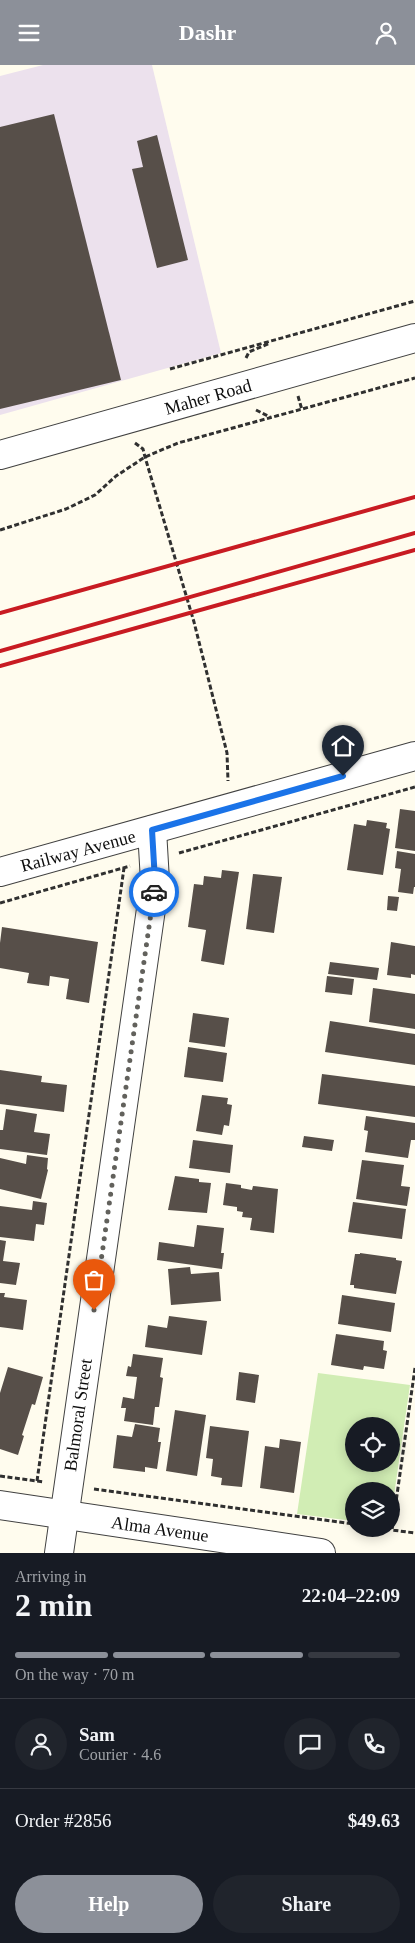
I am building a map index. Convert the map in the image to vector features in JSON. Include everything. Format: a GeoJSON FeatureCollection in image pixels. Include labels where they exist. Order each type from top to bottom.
{"type":"FeatureCollection","features":[{"type":"Feature","properties":{"kind":"street","name":"Maher Road"},"geometry":{"type":"LineString","coordinates":[[0,455],[415,338]]}},
{"type":"Feature","properties":{"kind":"street","name":"Railway Avenue"},"geometry":{"type":"LineString","coordinates":[[0,872],[415,756]]}},
{"type":"Feature","properties":{"kind":"street","name":"Balmoral Street"},"geometry":{"type":"LineString","coordinates":[[59,1553],[155,881],[152,830]]}},
{"type":"Feature","properties":{"kind":"street","name":"Alma Avenue"},"geometry":{"type":"LineString","coordinates":[[0,1505],[321,1553]]}},
{"type":"Feature","properties":{"kind":"path"},"geometry":{"type":"LineString","coordinates":[[170,369],[415,301]]}},
{"type":"Feature","properties":{"kind":"path"},"geometry":{"type":"LineString","coordinates":[[0,530],[74,506],[95,495],[116,475],[145,457],[178,443],[415,378]]}},
{"type":"Feature","properties":{"kind":"path"},"geometry":{"type":"LineString","coordinates":[[139,446],[145,457],[194,622],[227,753],[229,786],[236,806]]}},
{"type":"Feature","properties":{"kind":"path"},"geometry":{"type":"LineString","coordinates":[[0,903],[415,787]]}},
{"type":"Feature","properties":{"kind":"path"},"geometry":{"type":"LineString","coordinates":[[37,1481],[124,868]]}},
{"type":"Feature","properties":{"kind":"path"},"geometry":{"type":"LineString","coordinates":[[399,1482],[415,1368]]}},
{"type":"Feature","properties":{"kind":"path"},"geometry":{"type":"LineString","coordinates":[[0,1475],[345,1524]]}},
{"type":"Feature","properties":{"kind":"path"},"geometry":{"type":"LineString","coordinates":[[400,1531],[415,1533]]}},
{"type":"Feature","properties":{"kind":"shaded area"},"geometry":{"type":"Polygon","coordinates":[[[43,65],[152,65],[221,353],[0,415],[0,76],[43,65]]]}},
{"type":"Feature","properties":{"kind":"green space"},"geometry":{"type":"Polygon","coordinates":[[[318,1373],[410,1385],[400,1454],[400,1417],[345,1417],[345,1472],[397,1472],[396,1482],[345,1482],[345,1520],[297,1514],[318,1373]]]}},
{"type":"Feature","properties":{"kind":"building"},"geometry":{"type":"Polygon","coordinates":[[[54,114],[121,380],[0,409],[0,127],[54,114]]]}},
{"type":"Feature","properties":{"kind":"building"},"geometry":{"type":"Polygon","coordinates":[[[157,135],[188,260],[157,268],[132,169],[143,167],[137,141],[157,135]]]}},
{"type":"Feature","properties":{"kind":"building"},"geometry":{"type":"Polygon","coordinates":[[[400,809],[415,811],[415,851],[395,848],[400,809]]]}},
{"type":"Feature","properties":{"kind":"building"},"geometry":{"type":"Polygon","coordinates":[[[367,820],[387,823],[386,828],[390,829],[383,875],[347,870],[354,824],[366,826],[367,820]]]}},
{"type":"Feature","properties":{"kind":"building"},"geometry":{"type":"Polygon","coordinates":[[[397,851],[415,854],[415,887],[413,894],[398,892],[401,869],[395,868],[397,851]]]}},
{"type":"Feature","properties":{"kind":"building"},"geometry":{"type":"Polygon","coordinates":[[[222,870],[239,872],[224,965],[201,961],[206,930],[188,927],[194,884],[203,885],[204,876],[221,878],[222,870]]]}},
{"type":"Feature","properties":{"kind":"building"},"geometry":{"type":"Polygon","coordinates":[[[253,874],[282,877],[274,933],[246,929],[253,874]]]}},
{"type":"Feature","properties":{"kind":"building"},"geometry":{"type":"Polygon","coordinates":[[[388,896],[399,897],[397,911],[387,910],[388,896]]]}},
{"type":"Feature","properties":{"kind":"building"},"geometry":{"type":"Polygon","coordinates":[[[2,927],[98,942],[89,1003],[66,999],[69,979],[50,976],[49,986],[27,983],[29,973],[0,968],[2,927]]]}},
{"type":"Feature","properties":{"kind":"building"},"geometry":{"type":"Polygon","coordinates":[[[391,942],[415,946],[415,975],[411,974],[411,978],[387,975],[391,942]]]}},
{"type":"Feature","properties":{"kind":"building"},"geometry":{"type":"Polygon","coordinates":[[[330,962],[379,968],[377,980],[328,974],[330,962]]]}},
{"type":"Feature","properties":{"kind":"building"},"geometry":{"type":"Polygon","coordinates":[[[327,976],[354,979],[352,995],[325,992],[327,976]]]}},
{"type":"Feature","properties":{"kind":"building"},"geometry":{"type":"Polygon","coordinates":[[[373,988],[415,994],[415,1029],[369,1022],[373,988]]]}},
{"type":"Feature","properties":{"kind":"building"},"geometry":{"type":"Polygon","coordinates":[[[193,1013],[229,1018],[225,1047],[189,1042],[193,1013]]]}},
{"type":"Feature","properties":{"kind":"building"},"geometry":{"type":"Polygon","coordinates":[[[330,1021],[415,1034],[415,1065],[325,1052],[330,1021]]]}},
{"type":"Feature","properties":{"kind":"building"},"geometry":{"type":"Polygon","coordinates":[[[188,1047],[227,1053],[223,1082],[184,1077],[188,1047]]]}},
{"type":"Feature","properties":{"kind":"building"},"geometry":{"type":"Polygon","coordinates":[[[0,1070],[42,1076],[41,1082],[67,1085],[64,1112],[0,1104],[0,1070]]]}},
{"type":"Feature","properties":{"kind":"building"},"geometry":{"type":"Polygon","coordinates":[[[322,1074],[415,1086],[415,1117],[318,1104],[322,1074]]]}},
{"type":"Feature","properties":{"kind":"building"},"geometry":{"type":"Polygon","coordinates":[[[202,1095],[228,1098],[227,1104],[232,1105],[229,1126],[224,1125],[222,1135],[196,1131],[202,1095]]]}},
{"type":"Feature","properties":{"kind":"building"},"geometry":{"type":"Polygon","coordinates":[[[6,1109],[37,1114],[34,1132],[50,1134],[47,1155],[0,1149],[0,1130],[3,1130],[6,1109]]]}},
{"type":"Feature","properties":{"kind":"building"},"geometry":{"type":"Polygon","coordinates":[[[366,1116],[415,1123],[415,1140],[411,1140],[408,1158],[365,1152],[368,1131],[364,1130],[366,1116]]]}},
{"type":"Feature","properties":{"kind":"building"},"geometry":{"type":"Polygon","coordinates":[[[304,1136],[334,1140],[332,1151],[302,1147],[304,1136]]]}},
{"type":"Feature","properties":{"kind":"building"},"geometry":{"type":"Polygon","coordinates":[[[193,1140],[233,1145],[230,1173],[189,1168],[193,1140]]]}},
{"type":"Feature","properties":{"kind":"building"},"geometry":{"type":"Polygon","coordinates":[[[27,1155],[48,1158],[48,1170],[41,1199],[0,1189],[0,1158],[26,1164],[27,1155]]]}},
{"type":"Feature","properties":{"kind":"building"},"geometry":{"type":"Polygon","coordinates":[[[362,1160],[404,1165],[401,1186],[410,1187],[407,1206],[356,1199],[362,1160]]]}},
{"type":"Feature","properties":{"kind":"building"},"geometry":{"type":"Polygon","coordinates":[[[175,1176],[199,1179],[199,1182],[211,1183],[207,1213],[168,1210],[175,1176]]]}},
{"type":"Feature","properties":{"kind":"building"},"geometry":{"type":"Polygon","coordinates":[[[226,1183],[241,1185],[241,1188],[252,1190],[253,1186],[278,1189],[274,1233],[250,1230],[252,1218],[242,1217],[243,1212],[237,1211],[237,1207],[223,1205],[226,1183]]]}},
{"type":"Feature","properties":{"kind":"building"},"geometry":{"type":"Polygon","coordinates":[[[33,1201],[47,1203],[44,1225],[36,1224],[34,1241],[0,1237],[0,1206],[32,1210],[33,1201]]]}},
{"type":"Feature","properties":{"kind":"building"},"geometry":{"type":"Polygon","coordinates":[[[353,1202],[406,1209],[402,1239],[348,1232],[353,1202]]]}},
{"type":"Feature","properties":{"kind":"building"},"geometry":{"type":"Polygon","coordinates":[[[197,1225],[224,1228],[221,1253],[224,1253],[222,1269],[157,1260],[159,1242],[194,1247],[197,1225]]]}},
{"type":"Feature","properties":{"kind":"building"},"geometry":{"type":"Polygon","coordinates":[[[0,1240],[6,1241],[3,1261],[20,1263],[16,1285],[0,1283],[0,1240]]]}},
{"type":"Feature","properties":{"kind":"building"},"geometry":{"type":"Polygon","coordinates":[[[355,1254],[396,1258],[396,1260],[402,1261],[396,1294],[354,1288],[354,1285],[350,1285],[355,1254]]]}},
{"type":"Feature","properties":{"kind":"building"},"geometry":{"type":"Polygon","coordinates":[[[190,1267],[191,1274],[219,1272],[221,1301],[171,1305],[168,1269],[190,1267]]]}},
{"type":"Feature","properties":{"kind":"building"},"geometry":{"type":"Polygon","coordinates":[[[0,1293],[5,1293],[4,1297],[27,1300],[23,1330],[0,1327],[0,1293]]]}},
{"type":"Feature","properties":{"kind":"building"},"geometry":{"type":"Polygon","coordinates":[[[342,1295],[395,1303],[391,1332],[338,1324],[342,1295]]]}},
{"type":"Feature","properties":{"kind":"building"},"geometry":{"type":"Polygon","coordinates":[[[169,1316],[207,1321],[202,1355],[145,1347],[148,1325],[167,1328],[169,1316]]]}},
{"type":"Feature","properties":{"kind":"building"},"geometry":{"type":"Polygon","coordinates":[[[336,1334],[384,1341],[383,1350],[387,1351],[384,1369],[364,1366],[363,1370],[331,1365],[336,1334]]]}},
{"type":"Feature","properties":{"kind":"building"},"geometry":{"type":"Polygon","coordinates":[[[133,1354],[163,1358],[160,1377],[163,1378],[159,1407],[155,1407],[153,1425],[124,1421],[126,1408],[121,1408],[123,1397],[134,1399],[137,1377],[126,1376],[128,1366],[131,1367],[133,1354]]]}},
{"type":"Feature","properties":{"kind":"building"},"geometry":{"type":"Polygon","coordinates":[[[8,1367],[43,1377],[35,1405],[32,1404],[22,1435],[24,1436],[18,1455],[0,1449],[0,1393],[8,1367]]]}},
{"type":"Feature","properties":{"kind":"building"},"geometry":{"type":"Polygon","coordinates":[[[239,1372],[259,1375],[255,1403],[236,1400],[239,1372]]]}},
{"type":"Feature","properties":{"kind":"building"},"geometry":{"type":"Polygon","coordinates":[[[175,1410],[206,1415],[197,1476],[166,1471],[175,1410]]]}},
{"type":"Feature","properties":{"kind":"building"},"geometry":{"type":"Polygon","coordinates":[[[135,1424],[160,1428],[158,1442],[161,1442],[157,1469],[145,1467],[145,1472],[113,1468],[117,1435],[132,1437],[135,1424]]]}},
{"type":"Feature","properties":{"kind":"building"},"geometry":{"type":"Polygon","coordinates":[[[210,1426],[249,1431],[242,1487],[221,1485],[222,1478],[211,1476],[213,1459],[206,1458],[210,1426]]]}},
{"type":"Feature","properties":{"kind":"building"},"geometry":{"type":"Polygon","coordinates":[[[280,1439],[301,1442],[294,1493],[260,1488],[265,1446],[279,1448],[280,1439]]]}},
{"type":"Feature","properties":{"kind":"railway"},"geometry":{"type":"LineString","coordinates":[[0,613],[415,497]]}},
{"type":"Feature","properties":{"kind":"railway"},"geometry":{"type":"LineString","coordinates":[[0,651],[415,533]]}},
{"type":"Feature","properties":{"kind":"railway"},"geometry":{"type":"LineString","coordinates":[[0,666],[415,550]]}},
{"type":"Feature","properties":{"kind":"way so far"},"geometry":{"type":"LineString","coordinates":[[94,1310],[154,892]]}},
{"type":"Feature","properties":{"kind":"route"},"geometry":{"type":"LineString","coordinates":[[154,892],[152,830],[343,776]]}}]}
